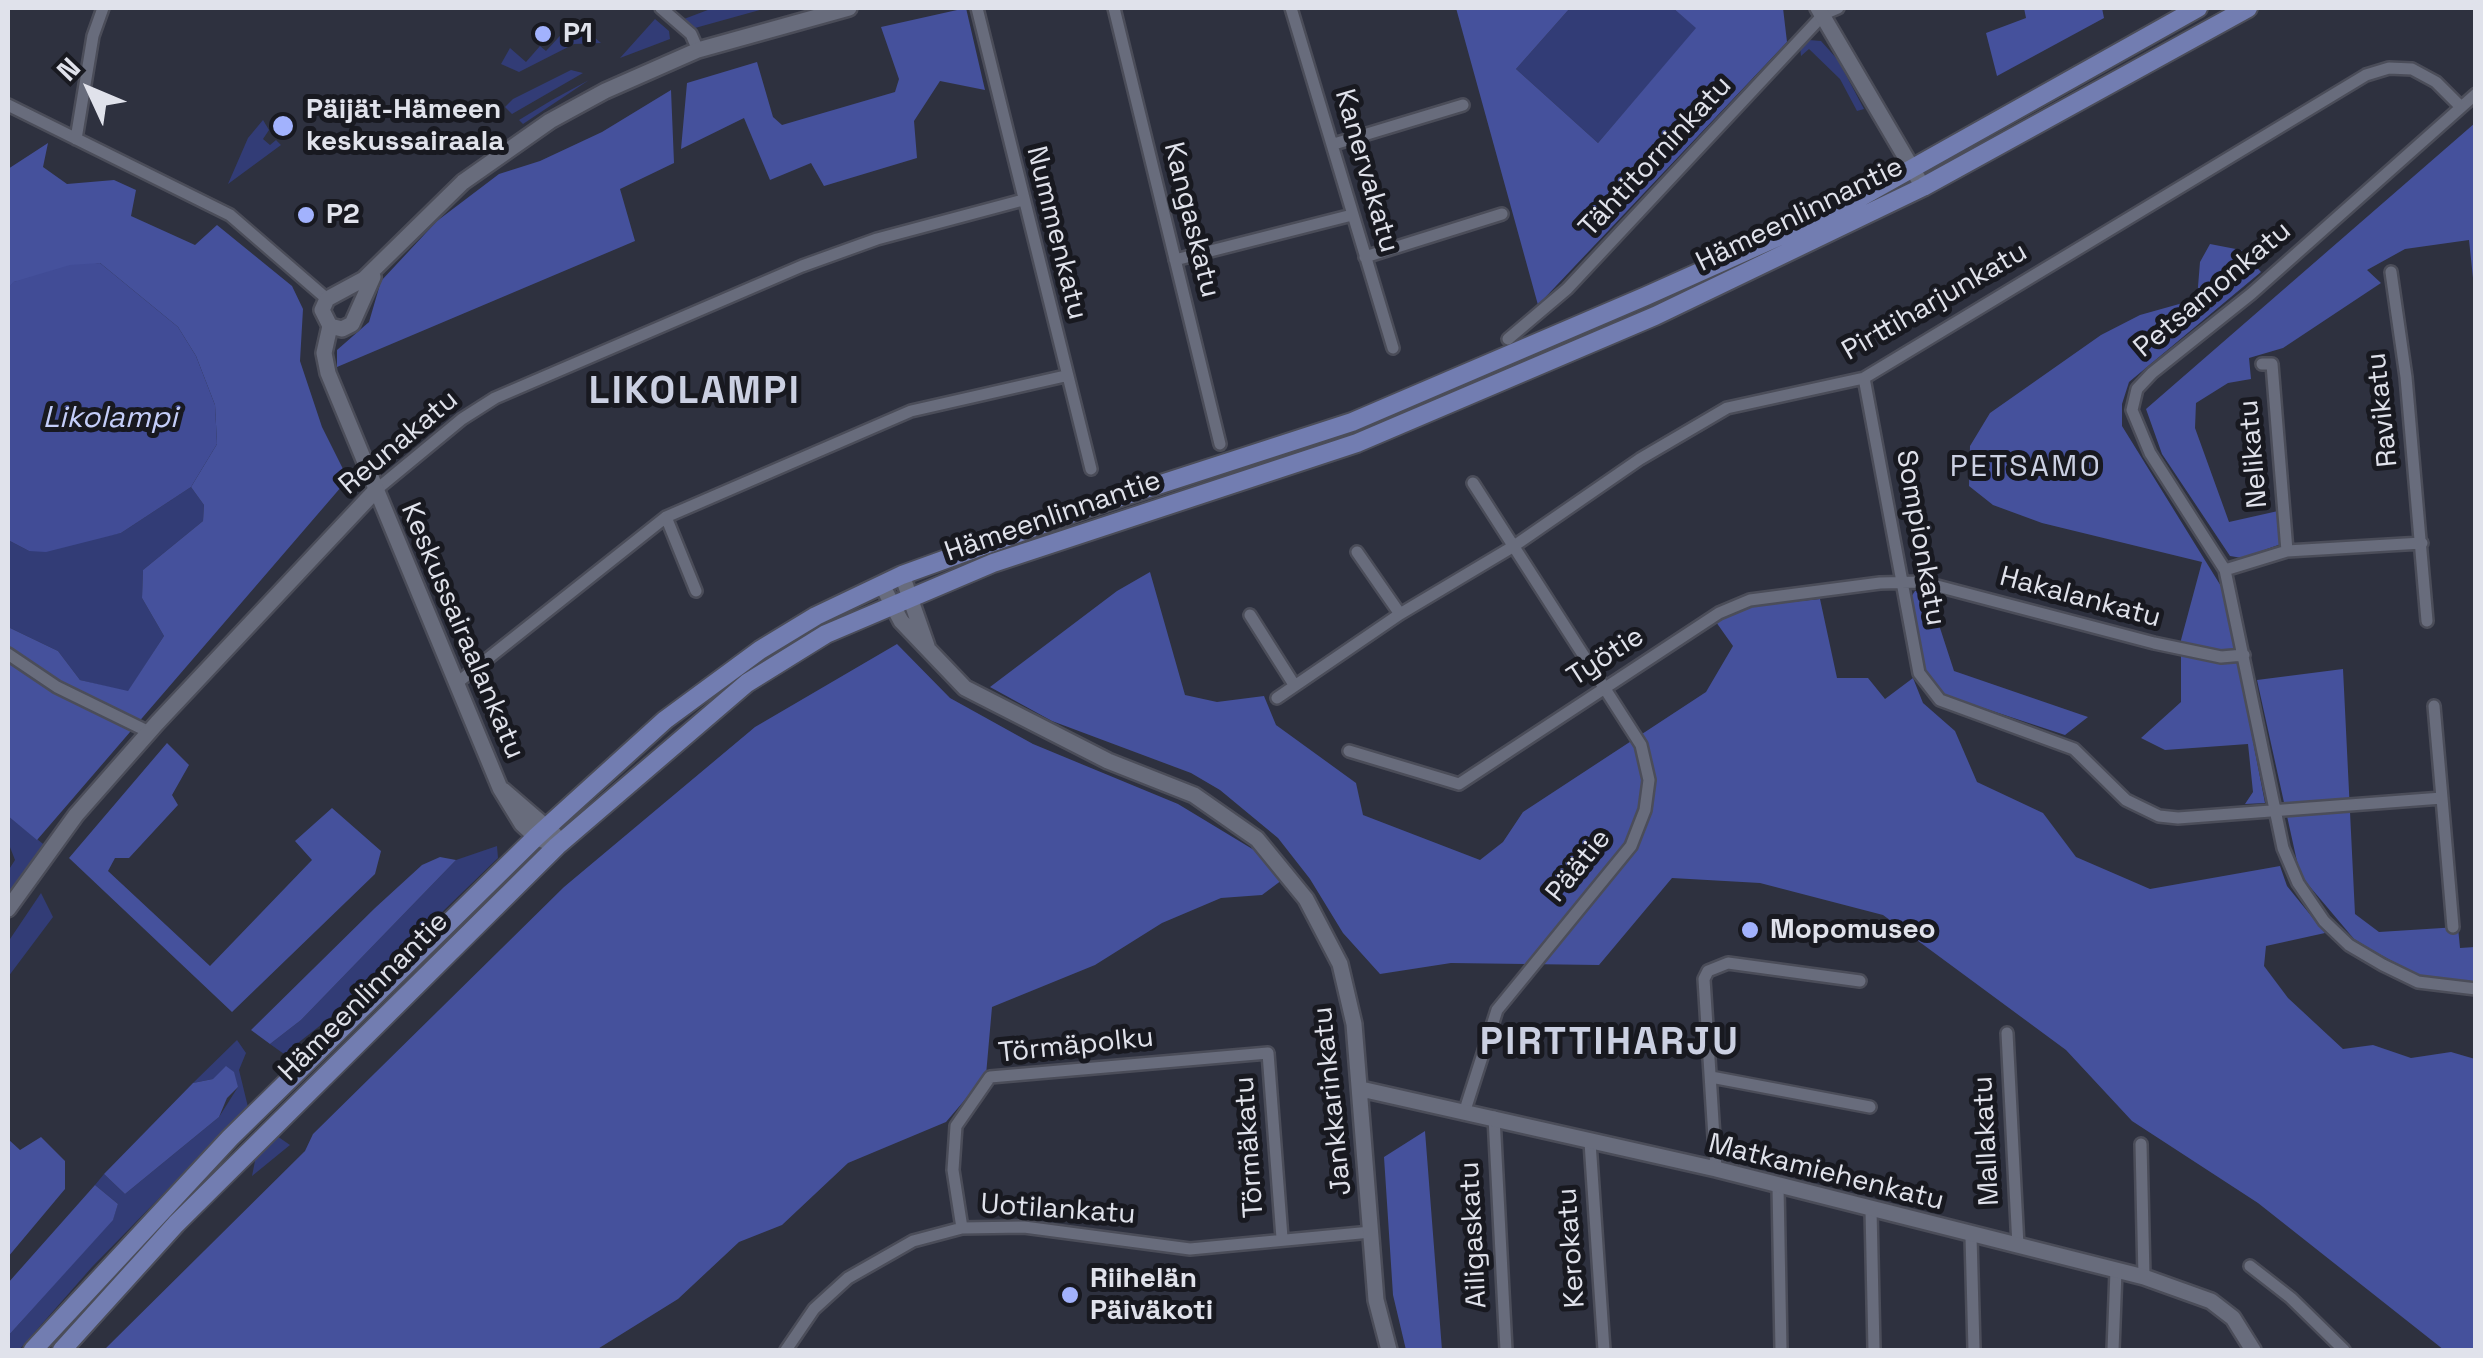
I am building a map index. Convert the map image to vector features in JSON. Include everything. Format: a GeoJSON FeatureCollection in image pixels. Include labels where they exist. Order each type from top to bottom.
{"type":"FeatureCollection","features":[{"type":"Feature","properties":{"kind":"main road","name":"Hämeenlinnantie"},"geometry":{"type":"LineString","coordinates":[[34,1350],[206,1163],[542,832],[666,720],[760,650],[816,616],[902,576],[1019,531],[1352,422],[1449,384],[1838,210],[2198,8]]}},
{"type":"Feature","properties":{"kind":"main road","name":"Hämeenlinnantie"},"geometry":{"type":"LineString","coordinates":[[62,1350],[176,1224],[556,846],[748,683],[826,634],[993,562],[1252,480],[1457,403],[1656,316],[1923,186],[2248,8]]}},
{"type":"Feature","properties":{"kind":"street"},"geometry":{"type":"LineString","coordinates":[[76,139],[92,36],[103,8]]}},
{"type":"Feature","properties":{"kind":"street"},"geometry":{"type":"LineString","coordinates":[[661,8],[691,34],[698,50]]}},
{"type":"Feature","properties":{"kind":"street"},"geometry":{"type":"LineString","coordinates":[[384,260],[352,324],[342,329],[330,326],[322,310],[334,296],[384,260],[440,202],[526,136],[604,90],[698,50],[842,8]]}},
{"type":"Feature","properties":{"kind":"street","name":"Nummenkatu"},"geometry":{"type":"LineString","coordinates":[[977,8],[1091,470]]}},
{"type":"Feature","properties":{"kind":"street","name":"Kangaskatu"},"geometry":{"type":"LineString","coordinates":[[1114,8],[1220,444]]}},
{"type":"Feature","properties":{"kind":"street","name":"Kanervakatu"},"geometry":{"type":"LineString","coordinates":[[1291,8],[1393,348]]}},
{"type":"Feature","properties":{"kind":"street"},"geometry":{"type":"LineString","coordinates":[[1826,10],[1923,186]]}},
{"type":"Feature","properties":{"kind":"street","name":"Tähtitorninkatu"},"geometry":{"type":"LineString","coordinates":[[1508,339],[1567,289],[1826,10]]}},
{"type":"Feature","properties":{"kind":"street","name":"Pirttiharjunkatu"},"geometry":{"type":"LineString","coordinates":[[1277,698],[1293,682],[1514,546],[1640,459],[1728,408],[1864,378],[2366,76],[2388,68],[2412,69],[2436,82],[2460,106]]}},
{"type":"Feature","properties":{"kind":"street","name":"Petsamonkatu"},"geometry":{"type":"LineString","coordinates":[[2476,94],[2137,389],[2132,410],[2150,453],[2225,570],[2284,848],[2298,883],[2324,922],[2349,944],[2418,982],[2476,988]]}},
{"type":"Feature","properties":{"kind":"street"},"geometry":{"type":"LineString","coordinates":[[8,105],[230,214],[334,296],[352,298],[358,308]]}},
{"type":"Feature","properties":{"kind":"street"},"geometry":{"type":"LineString","coordinates":[[1334,144],[1463,105]]}},
{"type":"Feature","properties":{"kind":"street","name":"Reunakatu"},"geometry":{"type":"LineString","coordinates":[[8,909],[76,815],[149,732],[376,490],[462,419],[495,398],[802,266],[877,239],[1022,200]]}},
{"type":"Feature","properties":{"kind":"street"},"geometry":{"type":"LineString","coordinates":[[1366,257],[1502,214]]}},
{"type":"Feature","properties":{"kind":"street"},"geometry":{"type":"LineString","coordinates":[[1174,260],[1352,215]]}},
{"type":"Feature","properties":{"kind":"street","name":"Ravikatu"},"geometry":{"type":"LineString","coordinates":[[2391,272],[2422,543],[2427,621]]}},
{"type":"Feature","properties":{"kind":"street","name":"Keskussairaalankatu"},"geometry":{"type":"LineString","coordinates":[[330,326],[325,361],[500,788],[556,846]]}},
{"type":"Feature","properties":{"kind":"street","name":"Nelikatu"},"geometry":{"type":"LineString","coordinates":[[2262,364],[2272,364],[2287,550]]}},
{"type":"Feature","properties":{"kind":"street"},"geometry":{"type":"LineString","coordinates":[[457,683],[666,517],[910,410],[1066,376]]}},
{"type":"Feature","properties":{"kind":"street","name":"Sompionkatu"},"geometry":{"type":"LineString","coordinates":[[1864,378],[1918,672],[1940,700],[2074,749],[2126,800],[2160,816],[2277,809]]}},
{"type":"Feature","properties":{"kind":"street","name":"Päätie"},"geometry":{"type":"LineString","coordinates":[[1466,1110],[1497,1010],[1541,952],[1617,865],[1644,810],[1649,780],[1646,754],[1473,483]]}},
{"type":"Feature","properties":{"kind":"street"},"geometry":{"type":"LineString","coordinates":[[666,517],[696,591]]}},
{"type":"Feature","properties":{"kind":"street"},"geometry":{"type":"LineString","coordinates":[[2225,570],[2287,550],[2422,543]]}},
{"type":"Feature","properties":{"kind":"street"},"geometry":{"type":"LineString","coordinates":[[1357,552],[1400,614]]}},
{"type":"Feature","properties":{"kind":"street","name":"Jankkarinkatu"},"geometry":{"type":"LineString","coordinates":[[902,576],[927,646]]}},
{"type":"Feature","properties":{"kind":"street","name":"Hakalankatu"},"geometry":{"type":"LineString","coordinates":[[1904,582],[1922,582],[2154,644],[2221,657],[2244,655]]}},
{"type":"Feature","properties":{"kind":"street","name":"Työtie"},"geometry":{"type":"LineString","coordinates":[[1349,751],[1460,784],[1719,613],[1750,600],[1904,582]]}},
{"type":"Feature","properties":{"kind":"street","name":"Jankkarinkatu"},"geometry":{"type":"LineString","coordinates":[[882,585],[891,606],[964,688],[994,707],[1194,795],[1257,840],[1306,899],[1340,964],[1354,1024],[1376,1300],[1389,1350]]}},
{"type":"Feature","properties":{"kind":"street"},"geometry":{"type":"LineString","coordinates":[[1250,615],[1293,682]]}},
{"type":"Feature","properties":{"kind":"street"},"geometry":{"type":"LineString","coordinates":[[8,654],[58,687],[149,732]]}},
{"type":"Feature","properties":{"kind":"street"},"geometry":{"type":"LineString","coordinates":[[2434,706],[2453,927]]}},
{"type":"Feature","properties":{"kind":"street"},"geometry":{"type":"LineString","coordinates":[[2277,809],[2442,798]]}},
{"type":"Feature","properties":{"kind":"street"},"geometry":{"type":"LineString","coordinates":[[1716,1169],[1704,979],[1712,966],[1728,963],[1860,981]]}},
{"type":"Feature","properties":{"kind":"street","name":"Mallakatu"},"geometry":{"type":"LineString","coordinates":[[2006,1033],[2018,1246]]}},
{"type":"Feature","properties":{"kind":"street","name":"Törmäpolku"},"geometry":{"type":"LineString","coordinates":[[962,1228],[953,1170],[956,1126],[990,1076],[1268,1053]]}},
{"type":"Feature","properties":{"kind":"street","name":"Törmäkatu"},"geometry":{"type":"LineString","coordinates":[[1268,1053],[1282,1238]]}},
{"type":"Feature","properties":{"kind":"street"},"geometry":{"type":"LineString","coordinates":[[1711,1077],[1870,1108]]}},
{"type":"Feature","properties":{"kind":"street","name":"Matkamiehenkatu"},"geometry":{"type":"LineString","coordinates":[[1361,1090],[1494,1116],[1716,1169],[2144,1277],[2211,1301],[2233,1318],[2253,1350]]}},
{"type":"Feature","properties":{"kind":"street","name":"Ailigaskatu"},"geometry":{"type":"LineString","coordinates":[[1494,1116],[1506,1350]]}},
{"type":"Feature","properties":{"kind":"street","name":"Kerokatu"},"geometry":{"type":"LineString","coordinates":[[1590,1142],[1604,1350]]}},
{"type":"Feature","properties":{"kind":"street"},"geometry":{"type":"LineString","coordinates":[[2142,1144],[2144,1277]]}},
{"type":"Feature","properties":{"kind":"street"},"geometry":{"type":"LineString","coordinates":[[1778,1186],[1781,1350]]}},
{"type":"Feature","properties":{"kind":"street"},"geometry":{"type":"LineString","coordinates":[[1871,1210],[1874,1350]]}},
{"type":"Feature","properties":{"kind":"street","name":"Uotilankatu"},"geometry":{"type":"LineString","coordinates":[[786,1350],[814,1308],[848,1278],[913,1240],[962,1228],[1024,1227],[1190,1248],[1371,1232]]}},
{"type":"Feature","properties":{"kind":"street"},"geometry":{"type":"LineString","coordinates":[[1971,1236],[1974,1350]]}},
{"type":"Feature","properties":{"kind":"street"},"geometry":{"type":"LineString","coordinates":[[2250,1266],[2291,1298],[2344,1350]]}},
{"type":"Feature","properties":{"kind":"street"},"geometry":{"type":"LineString","coordinates":[[2113,1350],[2116,1271]]}},
{"type":"Feature","properties":{"kind":"shaded area"},"geometry":{"type":"Polygon","coordinates":[[[713,8],[767,8],[695,28],[684,19],[713,8]]]}},
{"type":"Feature","properties":{"kind":"shaded area"},"geometry":{"type":"Polygon","coordinates":[[[966,8],[985,90],[940,81],[914,121],[917,158],[824,186],[811,163],[770,180],[744,118],[681,149],[687,83],[757,62],[773,117],[782,125],[895,92],[899,79],[881,27],[966,8]]]}},
{"type":"Feature","properties":{"kind":"shaded area"},"geometry":{"type":"Polygon","coordinates":[[[1456,8],[1570,8],[1516,69],[1598,143],[1696,28],[1673,8],[1783,8],[1787,42],[1538,305],[1456,8]]]}},
{"type":"Feature","properties":{"kind":"shaded area"},"geometry":{"type":"Polygon","coordinates":[[[1570,8],[1673,8],[1697,28],[1598,143],[1516,69],[1570,8]]]}},
{"type":"Feature","properties":{"kind":"shaded area"},"geometry":{"type":"Polygon","coordinates":[[[2024,8],[2102,8],[2104,18],[1997,76],[1986,33],[2026,18],[2024,8]]]}},
{"type":"Feature","properties":{"kind":"shaded area"},"geometry":{"type":"Polygon","coordinates":[[[655,19],[669,31],[670,39],[620,58],[655,19]]]}},
{"type":"Feature","properties":{"kind":"shaded area"},"geometry":{"type":"Polygon","coordinates":[[[569,26],[579,34],[585,29],[601,43],[574,44],[519,72],[501,64],[510,48],[526,62],[540,46],[546,51],[569,26]]]}},
{"type":"Feature","properties":{"kind":"shaded area"},"geometry":{"type":"Polygon","coordinates":[[[1809,40],[1821,41],[1838,60],[1864,109],[1857,111],[1840,79],[1809,49],[1801,56],[1800,46],[1809,40]]]}},
{"type":"Feature","properties":{"kind":"shaded area"},"geometry":{"type":"Polygon","coordinates":[[[571,70],[583,73],[512,114],[505,107],[513,99],[571,70]]]}},
{"type":"Feature","properties":{"kind":"shaded area"},"geometry":{"type":"Polygon","coordinates":[[[589,80],[523,124],[519,120],[552,100],[589,80]]]}},
{"type":"Feature","properties":{"kind":"shaded area"},"geometry":{"type":"Polygon","coordinates":[[[671,90],[674,163],[620,189],[635,241],[337,367],[337,350],[369,322],[381,281],[437,221],[499,174],[540,161],[602,132],[671,90]]]}},
{"type":"Feature","properties":{"kind":"shaded area"},"geometry":{"type":"Polygon","coordinates":[[[263,120],[269,130],[263,139],[270,145],[276,140],[281,145],[228,184],[248,138],[263,120]]]}},
{"type":"Feature","properties":{"kind":"shaded area"},"geometry":{"type":"Polygon","coordinates":[[[2475,123],[2475,297],[2469,240],[2405,249],[2367,270],[2381,283],[2283,348],[2249,358],[2251,379],[2228,383],[2196,403],[2195,428],[2229,522],[2278,511],[2281,544],[2242,558],[2230,556],[2162,454],[2146,409],[2475,123]]]}},
{"type":"Feature","properties":{"kind":"shaded area"},"geometry":{"type":"Polygon","coordinates":[[[48,143],[43,167],[67,184],[114,180],[136,190],[131,216],[195,245],[217,225],[292,286],[303,309],[300,361],[322,427],[348,479],[37,840],[8,816],[8,627],[58,651],[80,680],[128,691],[164,636],[142,598],[143,570],[203,521],[204,505],[191,487],[217,444],[215,405],[196,356],[178,327],[100,263],[14,282],[8,289],[8,169],[48,143]]]}},
{"type":"Feature","properties":{"kind":"shaded area"},"geometry":{"type":"Polygon","coordinates":[[[2210,244],[2241,250],[2261,272],[2129,382],[2122,404],[2122,426],[2224,591],[2265,803],[2245,804],[2253,792],[2248,744],[2165,750],[2141,738],[2181,702],[2181,640],[2202,562],[2042,523],[1993,505],[1969,486],[1970,446],[1990,413],[2101,335],[2140,315],[2197,299],[2200,262],[2210,244]]]}},
{"type":"Feature","properties":{"kind":"shaded area"},"geometry":{"type":"Polygon","coordinates":[[[191,487],[204,505],[203,521],[143,570],[142,598],[164,636],[128,692],[80,680],[58,651],[8,627],[8,540],[29,551],[121,533],[191,487]]]}},
{"type":"Feature","properties":{"kind":"shaded area"},"geometry":{"type":"Polygon","coordinates":[[[1150,572],[1185,695],[1217,702],[1264,696],[1276,725],[1356,783],[1363,815],[1480,860],[1503,842],[1523,812],[1706,692],[1733,646],[1716,622],[1751,606],[1820,599],[1837,678],[1868,678],[1885,699],[1913,678],[1923,703],[1955,731],[1977,782],[2043,813],[2076,857],[2150,889],[2280,866],[2287,886],[2325,933],[2266,946],[2264,966],[2288,998],[2343,1049],[2373,1045],[2411,1058],[2451,1052],[2475,1059],[2475,1350],[2444,1350],[2258,1203],[2132,1121],[2066,1050],[1883,915],[1760,883],[1672,878],[1599,965],[1451,963],[1380,974],[1343,933],[1310,879],[1278,838],[1220,790],[1191,773],[1052,721],[990,687],[1117,591],[1150,572]]]}},
{"type":"Feature","properties":{"kind":"shaded area"},"geometry":{"type":"Polygon","coordinates":[[[1915,591],[1928,591],[1954,671],[2088,717],[2065,735],[1944,695],[1924,669],[1911,597],[1915,591]]]}},
{"type":"Feature","properties":{"kind":"shaded area"},"geometry":{"type":"Polygon","coordinates":[[[897,644],[950,698],[1033,744],[1178,804],[1259,853],[1282,880],[1262,895],[1221,898],[1162,923],[1095,965],[992,1007],[986,1075],[946,1122],[848,1163],[782,1225],[739,1242],[678,1299],[596,1350],[104,1350],[305,1151],[313,1134],[564,887],[755,727],[897,644]]]}},
{"type":"Feature","properties":{"kind":"shaded area"},"geometry":{"type":"Polygon","coordinates":[[[2343,669],[2355,914],[2379,932],[2458,927],[2460,948],[2475,947],[2475,984],[2421,977],[2370,949],[2354,939],[2300,875],[2257,680],[2343,669]]]}},
{"type":"Feature","properties":{"kind":"shaded area"},"geometry":{"type":"Polygon","coordinates":[[[167,743],[189,765],[172,795],[178,805],[129,858],[115,858],[108,871],[210,966],[312,860],[295,841],[332,808],[381,851],[375,874],[232,1012],[69,858],[167,743]]]}},
{"type":"Feature","properties":{"kind":"shaded area"},"geometry":{"type":"Polygon","coordinates":[[[8,816],[47,847],[8,901],[8,871],[15,860],[8,842],[8,816]]]}},
{"type":"Feature","properties":{"kind":"shaded area"},"geometry":{"type":"Polygon","coordinates":[[[497,846],[498,858],[345,1006],[284,1054],[270,1044],[301,1020],[456,860],[497,846]]]}},
{"type":"Feature","properties":{"kind":"shaded area"},"geometry":{"type":"Polygon","coordinates":[[[440,857],[456,860],[301,1020],[270,1044],[251,1030],[375,908],[422,865],[440,857]]]}},
{"type":"Feature","properties":{"kind":"shaded area"},"geometry":{"type":"Polygon","coordinates":[[[41,893],[53,917],[8,977],[8,942],[41,893]]]}},
{"type":"Feature","properties":{"kind":"shaded area"},"geometry":{"type":"Polygon","coordinates":[[[237,1040],[246,1053],[239,1070],[248,1107],[92,1267],[19,1350],[8,1350],[8,1336],[113,1219],[118,1204],[95,1185],[104,1174],[125,1194],[219,1117],[238,1087],[213,1079],[193,1083],[237,1040]]]}},
{"type":"Feature","properties":{"kind":"shaded area"},"geometry":{"type":"Polygon","coordinates":[[[226,1066],[234,1072],[238,1087],[227,1098],[219,1117],[125,1194],[104,1174],[193,1083],[213,1079],[226,1066]]]}},
{"type":"Feature","properties":{"kind":"shaded area"},"geometry":{"type":"Polygon","coordinates":[[[1425,1131],[1442,1350],[1406,1350],[1393,1295],[1384,1157],[1425,1131]]]}},
{"type":"Feature","properties":{"kind":"shaded area"},"geometry":{"type":"Polygon","coordinates":[[[277,1136],[290,1145],[252,1176],[256,1156],[277,1136]]]}},
{"type":"Feature","properties":{"kind":"shaded area"},"geometry":{"type":"Polygon","coordinates":[[[41,1137],[65,1161],[65,1189],[8,1257],[8,1139],[20,1150],[41,1137]]]}},
{"type":"Feature","properties":{"kind":"shaded area"},"geometry":{"type":"Polygon","coordinates":[[[95,1185],[118,1204],[113,1220],[8,1336],[8,1283],[95,1185]]]}},
{"type":"Feature","properties":{"kind":"water","name":"Likolampi"},"geometry":{"type":"Polygon","coordinates":[[[100,263],[178,327],[196,356],[215,405],[217,444],[191,487],[121,533],[46,552],[29,551],[8,540],[8,289],[13,282],[70,265],[100,263]]]}},
{"type":"Feature","properties":{"kind":"place","name":"P1"},"geometry":{"type":"Point","coordinates":[543,34]}},
{"type":"Feature","properties":{"kind":"place","name":"Päijät-Hämeen keskussairaala"},"geometry":{"type":"Point","coordinates":[283,126]}},
{"type":"Feature","properties":{"kind":"place","name":"P2"},"geometry":{"type":"Point","coordinates":[306,215]}},
{"type":"Feature","properties":{"kind":"place","name":"Mopomuseo"},"geometry":{"type":"Point","coordinates":[1750,930]}},
{"type":"Feature","properties":{"kind":"place","name":"Riihelän Päiväkoti"},"geometry":{"type":"Point","coordinates":[1070,1295]}},
{"type":"Feature","properties":{"kind":"district","name":"LIKOLAMPI"},"geometry":{"type":"Point","coordinates":[695,393]}},
{"type":"Feature","properties":{"kind":"district","name":"PETSAMO"},"geometry":{"type":"Point","coordinates":[2026,468]}},
{"type":"Feature","properties":{"kind":"district","name":"PIRTTIHARJU"},"geometry":{"type":"Point","coordinates":[1610,1044]}}]}
